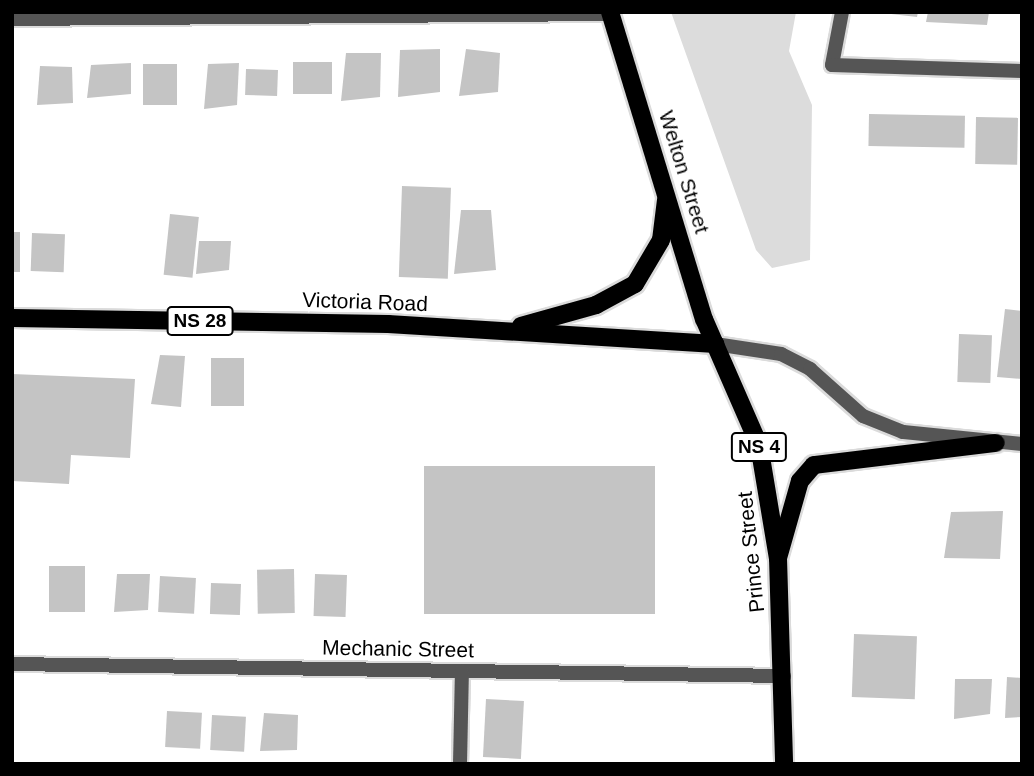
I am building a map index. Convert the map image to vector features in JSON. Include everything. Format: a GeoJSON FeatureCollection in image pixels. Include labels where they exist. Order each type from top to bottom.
{"type":"FeatureCollection","features":[{"type":"Feature","properties":{"kind":"main road","name":"Welton Street"},"geometry":{"type":"LineString","coordinates":[[610,13],[715,344]]}},
{"type":"Feature","properties":{"kind":"main road"},"geometry":{"type":"LineString","coordinates":[[501,331],[596,305],[635,284],[661,240],[666,189]]}},
{"type":"Feature","properties":{"kind":"main road","name":"Victoria Road"},"geometry":{"type":"LineString","coordinates":[[12,318],[501,331],[715,344]]}},
{"type":"Feature","properties":{"kind":"main road","name":"Prince Street"},"geometry":{"type":"LineString","coordinates":[[715,344],[759,445],[778,558],[784,676],[784,764]]}},
{"type":"Feature","properties":{"kind":"main road"},"geometry":{"type":"LineString","coordinates":[[778,558],[800,481],[814,465],[996,443]]}},
{"type":"Feature","properties":{"kind":"street"},"geometry":{"type":"LineString","coordinates":[[842,12],[832,65],[1022,71]]}},
{"type":"Feature","properties":{"kind":"street"},"geometry":{"type":"LineString","coordinates":[[12,19],[610,13]]}},
{"type":"Feature","properties":{"kind":"street"},"geometry":{"type":"LineString","coordinates":[[715,344],[781,354],[810,369],[863,416],[893,429],[1022,444]]}},
{"type":"Feature","properties":{"kind":"street","name":"Mechanic Street"},"geometry":{"type":"LineString","coordinates":[[12,664],[784,676]]}},
{"type":"Feature","properties":{"kind":"street"},"geometry":{"type":"LineString","coordinates":[[460,764],[462,671]]}},
{"type":"Feature","properties":{"kind":"shaded area"},"geometry":{"type":"Polygon","coordinates":[[[671,12],[796,12],[789,51],[812,105],[810,260],[772,268],[756,250],[671,12]]]}},
{"type":"Feature","properties":{"kind":"building"},"geometry":{"type":"Polygon","coordinates":[[[874,12],[918,12],[917,17],[874,12]]]}},
{"type":"Feature","properties":{"kind":"building"},"geometry":{"type":"Polygon","coordinates":[[[928,12],[989,12],[987,25],[926,22],[928,12]]]}},
{"type":"Feature","properties":{"kind":"building"},"geometry":{"type":"Polygon","coordinates":[[[440,49],[440,92],[398,97],[400,50],[440,49]]]}},
{"type":"Feature","properties":{"kind":"building"},"geometry":{"type":"Polygon","coordinates":[[[466,49],[500,53],[498,92],[459,96],[466,49]]]}},
{"type":"Feature","properties":{"kind":"building"},"geometry":{"type":"Polygon","coordinates":[[[346,53],[381,53],[380,97],[341,101],[346,53]]]}},
{"type":"Feature","properties":{"kind":"building"},"geometry":{"type":"Polygon","coordinates":[[[293,62],[332,62],[332,94],[293,94],[293,62]]]}},
{"type":"Feature","properties":{"kind":"building"},"geometry":{"type":"Polygon","coordinates":[[[131,63],[131,94],[87,98],[91,65],[131,63]]]}},
{"type":"Feature","properties":{"kind":"building"},"geometry":{"type":"Polygon","coordinates":[[[239,63],[237,105],[204,109],[208,64],[239,63]]]}},
{"type":"Feature","properties":{"kind":"building"},"geometry":{"type":"Polygon","coordinates":[[[143,64],[177,64],[177,105],[143,105],[143,64]]]}},
{"type":"Feature","properties":{"kind":"building"},"geometry":{"type":"Polygon","coordinates":[[[40,66],[72,67],[73,103],[37,105],[40,66]]]}},
{"type":"Feature","properties":{"kind":"building"},"geometry":{"type":"Polygon","coordinates":[[[246,69],[278,70],[277,96],[245,95],[246,69]]]}},
{"type":"Feature","properties":{"kind":"building"},"geometry":{"type":"Polygon","coordinates":[[[869,114],[965,116],[964,148],[868,146],[869,114]]]}},
{"type":"Feature","properties":{"kind":"building"},"geometry":{"type":"Polygon","coordinates":[[[976,117],[1018,118],[1017,165],[975,164],[976,117]]]}},
{"type":"Feature","properties":{"kind":"building"},"geometry":{"type":"Polygon","coordinates":[[[402,186],[451,188],[448,279],[399,277],[402,186]]]}},
{"type":"Feature","properties":{"kind":"building"},"geometry":{"type":"Polygon","coordinates":[[[461,210],[491,210],[496,270],[454,274],[461,210]]]}},
{"type":"Feature","properties":{"kind":"building"},"geometry":{"type":"Polygon","coordinates":[[[170,214],[199,217],[192,278],[164,275],[170,214]]]}},
{"type":"Feature","properties":{"kind":"building"},"geometry":{"type":"Polygon","coordinates":[[[12,232],[20,232],[20,272],[12,272],[12,232]]]}},
{"type":"Feature","properties":{"kind":"building"},"geometry":{"type":"Polygon","coordinates":[[[32,233],[65,234],[64,272],[31,271],[32,233]]]}},
{"type":"Feature","properties":{"kind":"building"},"geometry":{"type":"Polygon","coordinates":[[[199,241],[231,241],[229,270],[196,274],[199,241]]]}},
{"type":"Feature","properties":{"kind":"building"},"geometry":{"type":"Polygon","coordinates":[[[1005,309],[1022,311],[1022,379],[997,377],[1005,309]]]}},
{"type":"Feature","properties":{"kind":"building"},"geometry":{"type":"Polygon","coordinates":[[[959,334],[992,335],[990,383],[957,382],[959,334]]]}},
{"type":"Feature","properties":{"kind":"building"},"geometry":{"type":"Polygon","coordinates":[[[160,355],[185,356],[181,407],[151,404],[160,355]]]}},
{"type":"Feature","properties":{"kind":"building"},"geometry":{"type":"Polygon","coordinates":[[[211,358],[244,358],[244,406],[211,406],[211,358]]]}},
{"type":"Feature","properties":{"kind":"building"},"geometry":{"type":"Polygon","coordinates":[[[12,374],[135,379],[130,458],[71,455],[69,484],[12,481],[12,374]]]}},
{"type":"Feature","properties":{"kind":"building"},"geometry":{"type":"Polygon","coordinates":[[[424,466],[655,466],[655,614],[424,614],[424,466]]]}},
{"type":"Feature","properties":{"kind":"building"},"geometry":{"type":"Polygon","coordinates":[[[1003,511],[1000,559],[944,558],[951,512],[1003,511]]]}},
{"type":"Feature","properties":{"kind":"building"},"geometry":{"type":"Polygon","coordinates":[[[49,566],[85,566],[85,612],[49,612],[49,566]]]}},
{"type":"Feature","properties":{"kind":"building"},"geometry":{"type":"Polygon","coordinates":[[[294,569],[295,613],[258,614],[257,570],[294,569]]]}},
{"type":"Feature","properties":{"kind":"building"},"geometry":{"type":"Polygon","coordinates":[[[117,574],[150,574],[148,610],[114,612],[117,574]]]}},
{"type":"Feature","properties":{"kind":"building"},"geometry":{"type":"Polygon","coordinates":[[[315,574],[347,575],[346,617],[314,616],[315,574]]]}},
{"type":"Feature","properties":{"kind":"building"},"geometry":{"type":"Polygon","coordinates":[[[160,576],[196,578],[194,614],[158,612],[160,576]]]}},
{"type":"Feature","properties":{"kind":"building"},"geometry":{"type":"Polygon","coordinates":[[[211,583],[241,584],[240,615],[210,614],[211,583]]]}},
{"type":"Feature","properties":{"kind":"building"},"geometry":{"type":"Polygon","coordinates":[[[854,634],[917,636],[915,699],[852,697],[854,634]]]}},
{"type":"Feature","properties":{"kind":"building"},"geometry":{"type":"Polygon","coordinates":[[[1007,677],[1022,678],[1022,717],[1005,718],[1007,677]]]}},
{"type":"Feature","properties":{"kind":"building"},"geometry":{"type":"Polygon","coordinates":[[[955,679],[992,679],[990,714],[954,719],[955,679]]]}},
{"type":"Feature","properties":{"kind":"building"},"geometry":{"type":"Polygon","coordinates":[[[486,699],[524,701],[521,759],[483,757],[486,699]]]}},
{"type":"Feature","properties":{"kind":"building"},"geometry":{"type":"Polygon","coordinates":[[[167,711],[202,713],[200,749],[165,747],[167,711]]]}},
{"type":"Feature","properties":{"kind":"building"},"geometry":{"type":"Polygon","coordinates":[[[264,713],[298,715],[297,750],[260,751],[264,713]]]}},
{"type":"Feature","properties":{"kind":"building"},"geometry":{"type":"Polygon","coordinates":[[[212,715],[246,717],[244,752],[210,750],[212,715]]]}}]}
